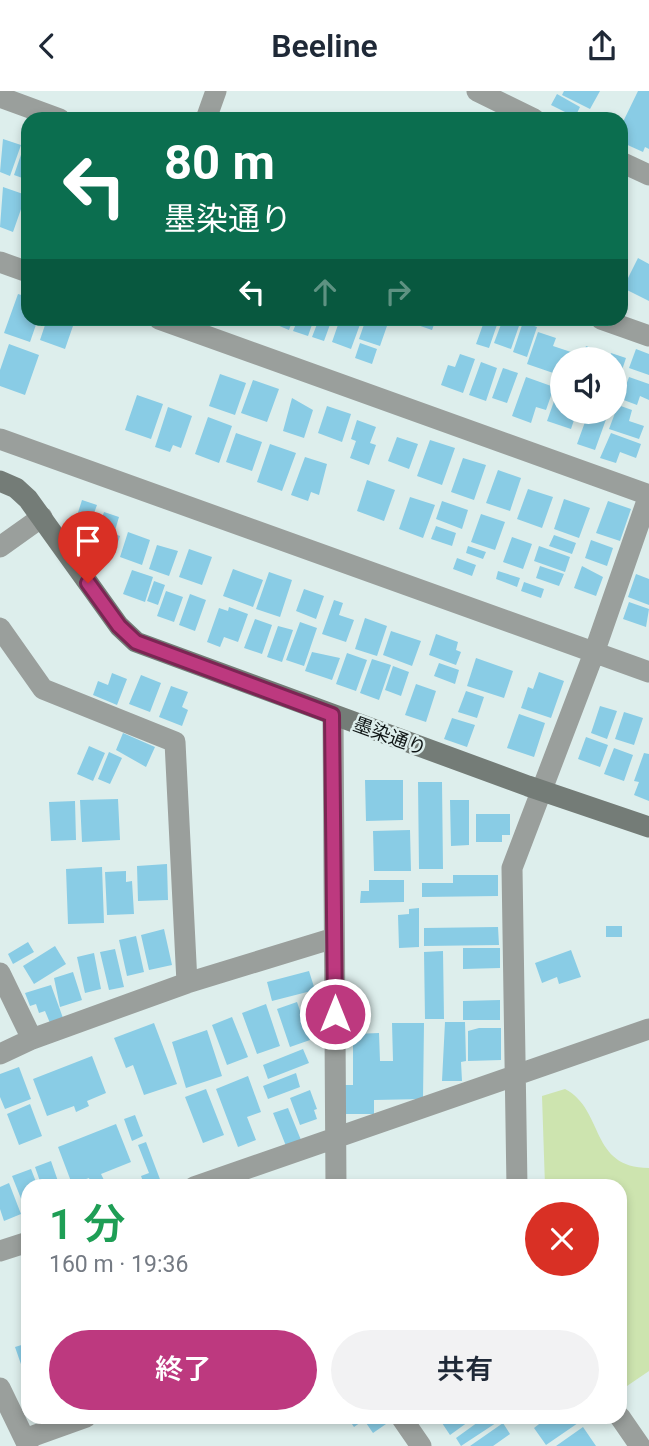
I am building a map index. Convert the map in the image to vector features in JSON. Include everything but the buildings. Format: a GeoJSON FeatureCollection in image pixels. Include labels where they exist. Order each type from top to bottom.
{"type":"FeatureCollection","features":[{"type":"Feature","properties":{"kind":"street"},"geometry":{"type":"LineString","coordinates":[[208,112],[216,91]]}},
{"type":"Feature","properties":{"kind":"street"},"geometry":{"type":"LineString","coordinates":[[477,91],[520,112]]}},
{"type":"Feature","properties":{"kind":"street"},"geometry":{"type":"LineString","coordinates":[[14,97],[45,112]]}},
{"type":"Feature","properties":{"kind":"street"},"geometry":{"type":"LineString","coordinates":[[628,165],[649,175]]}},
{"type":"Feature","properties":{"kind":"street"},"geometry":{"type":"LineString","coordinates":[[0,262],[21,270]]}},
{"type":"Feature","properties":{"kind":"street"},"geometry":{"type":"LineString","coordinates":[[178,326],[649,495],[594,653],[512,869],[513,1079],[517,1179]]}},
{"type":"Feature","properties":{"kind":"street"},"geometry":{"type":"LineString","coordinates":[[621,326],[649,336]]}},
{"type":"Feature","properties":{"kind":"street"},"geometry":{"type":"LineString","coordinates":[[0,439],[649,672]]}},
{"type":"Feature","properties":{"kind":"street","name":"墨染通り"},"geometry":{"type":"LineString","coordinates":[[0,481],[16,488],[42,517],[119,626],[136,642],[332,715],[649,827]]}},
{"type":"Feature","properties":{"kind":"street"},"geometry":{"type":"LineString","coordinates":[[0,547],[42,517]]}},
{"type":"Feature","properties":{"kind":"street"},"geometry":{"type":"LineString","coordinates":[[0,628],[43,689],[175,741],[187,983]]}},
{"type":"Feature","properties":{"kind":"street"},"geometry":{"type":"LineString","coordinates":[[332,715],[336,1179]]}},
{"type":"Feature","properties":{"kind":"street"},"geometry":{"type":"LineString","coordinates":[[0,1054],[32,1039],[187,983],[334,938]]}},
{"type":"Feature","properties":{"kind":"street"},"geometry":{"type":"LineString","coordinates":[[0,973],[32,1039]]}},
{"type":"Feature","properties":{"kind":"street"},"geometry":{"type":"LineString","coordinates":[[218,1179],[513,1079],[649,1029]]}},
{"type":"Feature","properties":{"kind":"street"},"geometry":{"type":"LineString","coordinates":[[0,1251],[21,1244]]}},
{"type":"Feature","properties":{"kind":"street"},"geometry":{"type":"LineString","coordinates":[[0,1388],[27,1443],[70,1424]]}},
{"type":"Feature","properties":{"kind":"street"},"geometry":{"type":"LineString","coordinates":[[406,1424],[421,1446]]}},
{"type":"Feature","properties":{"kind":"street"},"geometry":{"type":"LineString","coordinates":[[625,1424],[640,1446]]}},
{"type":"Feature","properties":{"kind":"green space"},"geometry":{"type":"Polygon","coordinates":[[[565,1089],[578,1098],[587,1110],[607,1149],[616,1159],[630,1165],[649,1168],[649,1371],[627,1386],[627,1179],[545,1179],[542,1096],[565,1089]]]}},
{"type":"Feature","properties":{"kind":"route"},"geometry":{"type":"LineString","coordinates":[[88,583],[119,626],[136,642],[332,715],[335,1014]]}}]}
